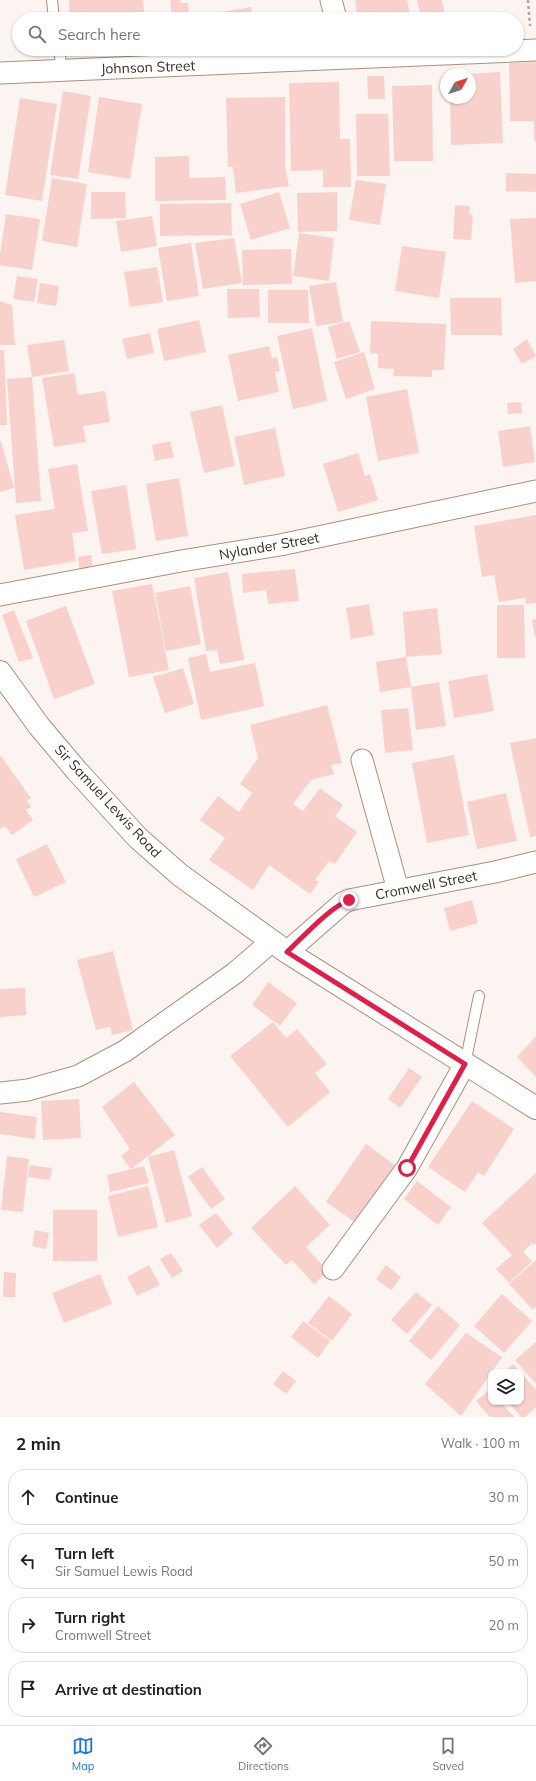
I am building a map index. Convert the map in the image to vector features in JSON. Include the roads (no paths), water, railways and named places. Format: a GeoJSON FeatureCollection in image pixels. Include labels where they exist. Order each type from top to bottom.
{"type":"FeatureCollection","features":[{"type":"Feature","properties":{"kind":"main road","name":"Sir Samuel Lewis Road"},"geometry":{"type":"LineString","coordinates":[[0,672],[53,743],[77,771],[138,838],[180,875],[280,946],[536,1108]]}},
{"type":"Feature","properties":{"kind":"street"},"geometry":{"type":"LineString","coordinates":[[331,0],[334,12]]}},
{"type":"Feature","properties":{"kind":"street","name":"Johnson Street"},"geometry":{"type":"LineString","coordinates":[[524,50],[536,50]]}},
{"type":"Feature","properties":{"kind":"street","name":"Johnson Street"},"geometry":{"type":"LineString","coordinates":[[0,73],[62,71],[312,56]]}},
{"type":"Feature","properties":{"kind":"street","name":"Nylander Street"},"geometry":{"type":"LineString","coordinates":[[0,595],[181,562],[280,546],[536,491]]}},
{"type":"Feature","properties":{"kind":"street"},"geometry":{"type":"LineString","coordinates":[[362,760],[398,890]]}},
{"type":"Feature","properties":{"kind":"street","name":"Cromwell Street"},"geometry":{"type":"LineString","coordinates":[[0,1093],[28,1090],[78,1076],[125,1051],[235,973],[280,946],[343,903],[398,890],[495,872],[536,862]]}},
{"type":"Feature","properties":{"kind":"street"},"geometry":{"type":"LineString","coordinates":[[333,1269],[407,1168],[465,1064]]}},
{"type":"Feature","properties":{"kind":"lane"},"geometry":{"type":"LineString","coordinates":[[52,0],[53,12]]}},
{"type":"Feature","properties":{"kind":"lane"},"geometry":{"type":"LineString","coordinates":[[60,56],[62,71]]}},
{"type":"Feature","properties":{"kind":"lane"},"geometry":{"type":"LineString","coordinates":[[465,1064],[479,996]]}}]}
